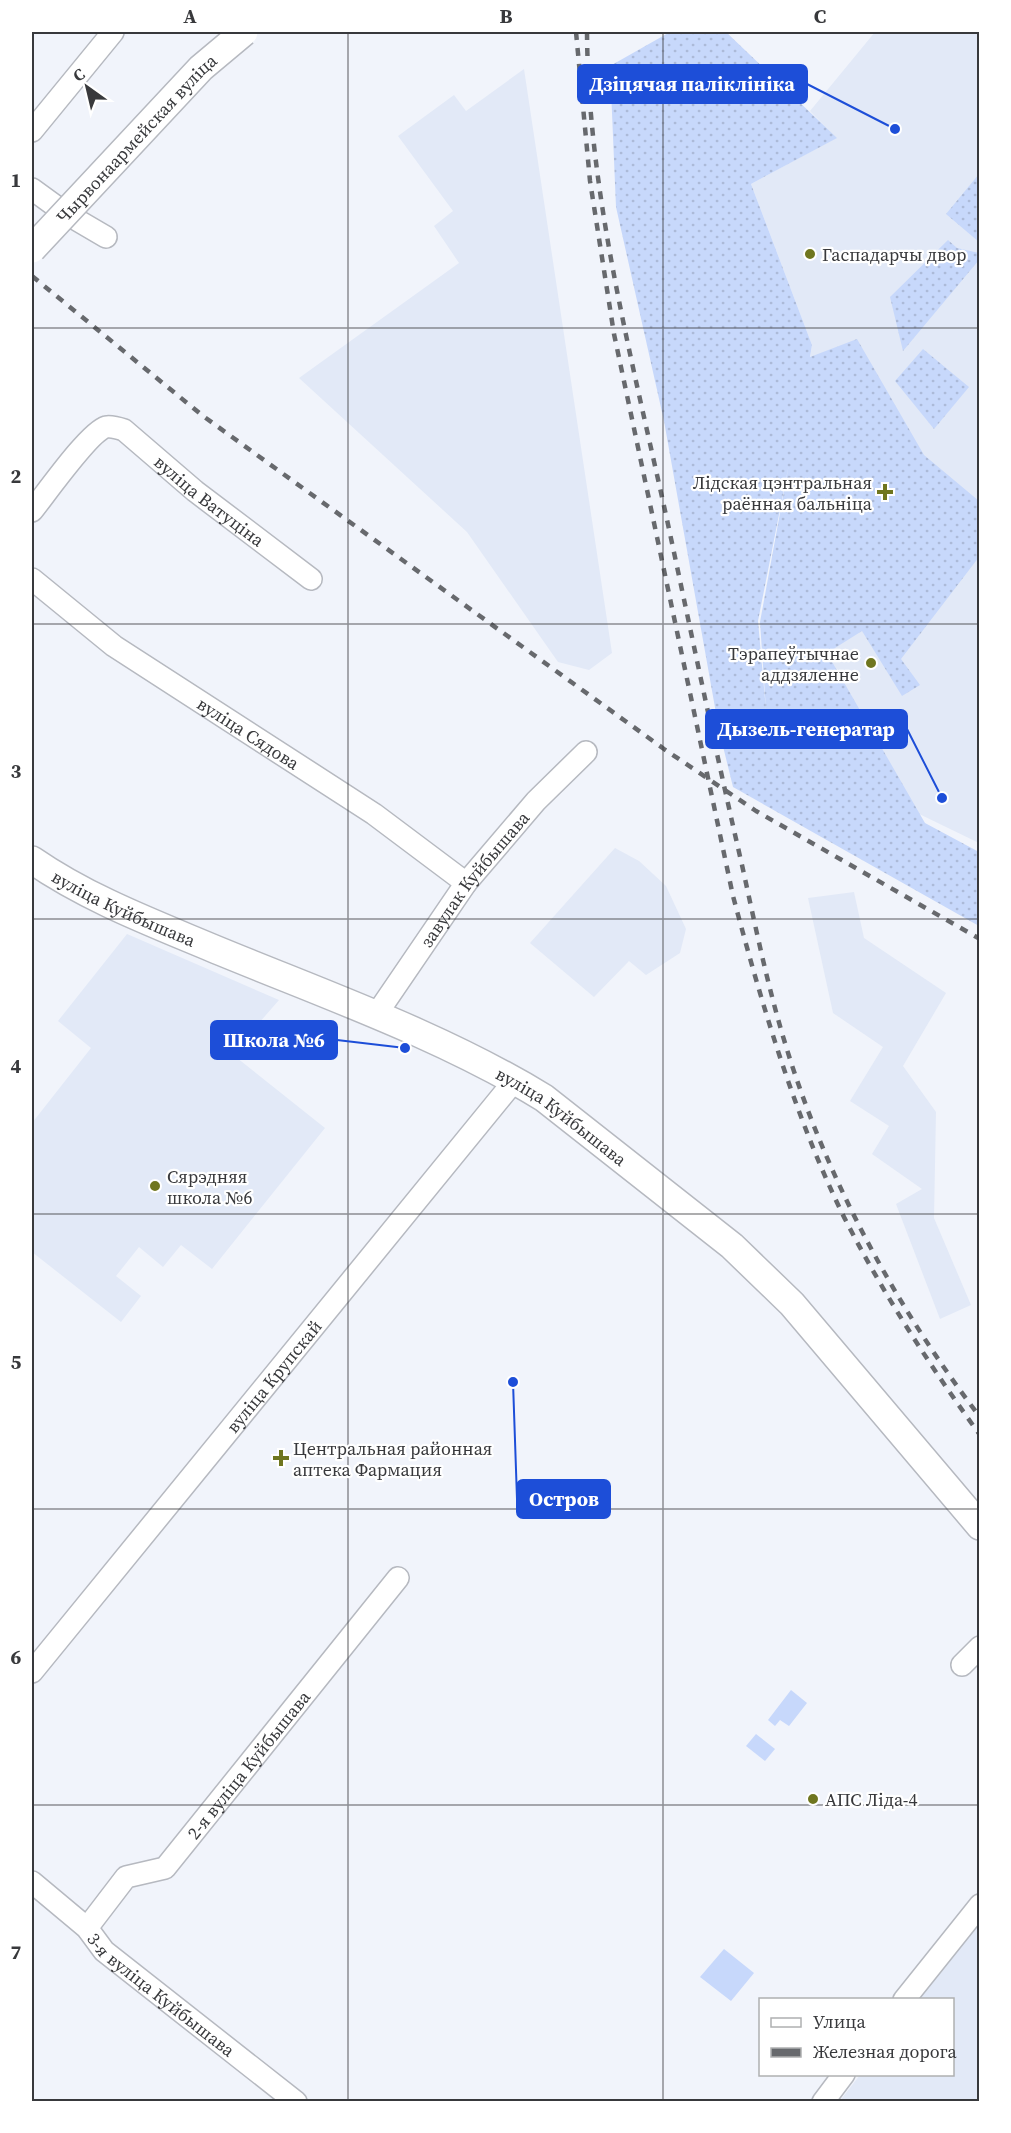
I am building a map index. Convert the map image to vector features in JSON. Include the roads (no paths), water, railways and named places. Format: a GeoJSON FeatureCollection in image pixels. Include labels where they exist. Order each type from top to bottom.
{"type":"FeatureCollection","features":[{"type":"Feature","properties":{"kind":"main road","name":"Чырвонаармейская вуліца"},"geometry":{"type":"LineString","coordinates":[[32,227],[188,54],[215,32]]}},
{"type":"Feature","properties":{"kind":"main road","name":"Чырвонаармейская вуліца"},"geometry":{"type":"LineString","coordinates":[[32,249],[201,68],[244,32]]}},
{"type":"Feature","properties":{"kind":"main road","name":"вуліца Куйбышава"},"geometry":{"type":"LineString","coordinates":[[32,860],[65,882],[151,923],[376,1016],[515,1080],[544,1098],[732,1246],[792,1304],[980,1526]]}},
{"type":"Feature","properties":{"kind":"street"},"geometry":{"type":"LineString","coordinates":[[32,131],[113,32]]}},
{"type":"Feature","properties":{"kind":"street"},"geometry":{"type":"LineString","coordinates":[[32,189],[64,213],[106,237]]}},
{"type":"Feature","properties":{"kind":"street","name":"вуліца Ватуціна"},"geometry":{"type":"LineString","coordinates":[[32,511],[93,436],[107,427],[124,430],[195,491],[311,579]]}},
{"type":"Feature","properties":{"kind":"street","name":"вуліца Сядова"},"geometry":{"type":"LineString","coordinates":[[32,579],[114,646],[374,814],[466,884]]}},
{"type":"Feature","properties":{"kind":"street","name":"завулак Куйбышава"},"geometry":{"type":"LineString","coordinates":[[376,1016],[466,884],[536,801],[586,752]]}},
{"type":"Feature","properties":{"kind":"street","name":"вуліца Крупскай"},"geometry":{"type":"LineString","coordinates":[[32,1672],[515,1080]]}},
{"type":"Feature","properties":{"kind":"street","name":"2-я вуліца Куйбышава"},"geometry":{"type":"LineString","coordinates":[[87,1928],[126,1877],[165,1868],[398,1578]]}},
{"type":"Feature","properties":{"kind":"street"},"geometry":{"type":"LineString","coordinates":[[962,1665],[980,1647]]}},
{"type":"Feature","properties":{"kind":"street","name":"3-я вуліца Куйбышава"},"geometry":{"type":"LineString","coordinates":[[32,1882],[87,1928],[104,1951],[296,2102]]}},
{"type":"Feature","properties":{"kind":"street"},"geometry":{"type":"LineString","coordinates":[[906,1998],[980,1905]]}},
{"type":"Feature","properties":{"kind":"street"},"geometry":{"type":"LineString","coordinates":[[823,2102],[842,2076]]}},
{"type":"Feature","properties":{"kind":"railway"},"geometry":{"type":"LineString","coordinates":[[576,32],[590,181],[614,334],[733,896],[756,978],[795,1101],[845,1219],[908,1330],[980,1435]]}},
{"type":"Feature","properties":{"kind":"railway"},"geometry":{"type":"LineString","coordinates":[[587,32],[589,94],[595,156],[615,282],[723,781],[762,954],[785,1043],[820,1142],[866,1238],[919,1330],[980,1417]]}},
{"type":"Feature","properties":{"kind":"railway"},"geometry":{"type":"LineString","coordinates":[[32,276],[203,416],[664,749],[756,811],[980,939]]}},
{"type":"Feature","properties":{"kind":"place","name":"Дзіцячая паліклініка"},"geometry":{"type":"Point","coordinates":[895,129]}},
{"type":"Feature","properties":{"kind":"place","name":"Гаспадарчы двор"},"geometry":{"type":"Point","coordinates":[810,254]}},
{"type":"Feature","properties":{"kind":"place","name":"Лідская цэнтральная раённая бальніца"},"geometry":{"type":"Point","coordinates":[885,492]}},
{"type":"Feature","properties":{"kind":"place","name":"Тэрапеўтычнае аддзяленне"},"geometry":{"type":"Point","coordinates":[871,663]}},
{"type":"Feature","properties":{"kind":"place","name":"Дызель-генератар"},"geometry":{"type":"Point","coordinates":[942,798]}},
{"type":"Feature","properties":{"kind":"place","name":"Школа №6"},"geometry":{"type":"Point","coordinates":[405,1048]}},
{"type":"Feature","properties":{"kind":"place","name":"Сярэдняя школа №6"},"geometry":{"type":"Point","coordinates":[155,1186]}},
{"type":"Feature","properties":{"kind":"place","name":"Остров"},"geometry":{"type":"Point","coordinates":[513,1382]}},
{"type":"Feature","properties":{"kind":"place","name":"Центральная районная аптека Фармация"},"geometry":{"type":"Point","coordinates":[281,1458]}},
{"type":"Feature","properties":{"kind":"place","name":"АПС Ліда-4"},"geometry":{"type":"Point","coordinates":[813,1799]}}]}
